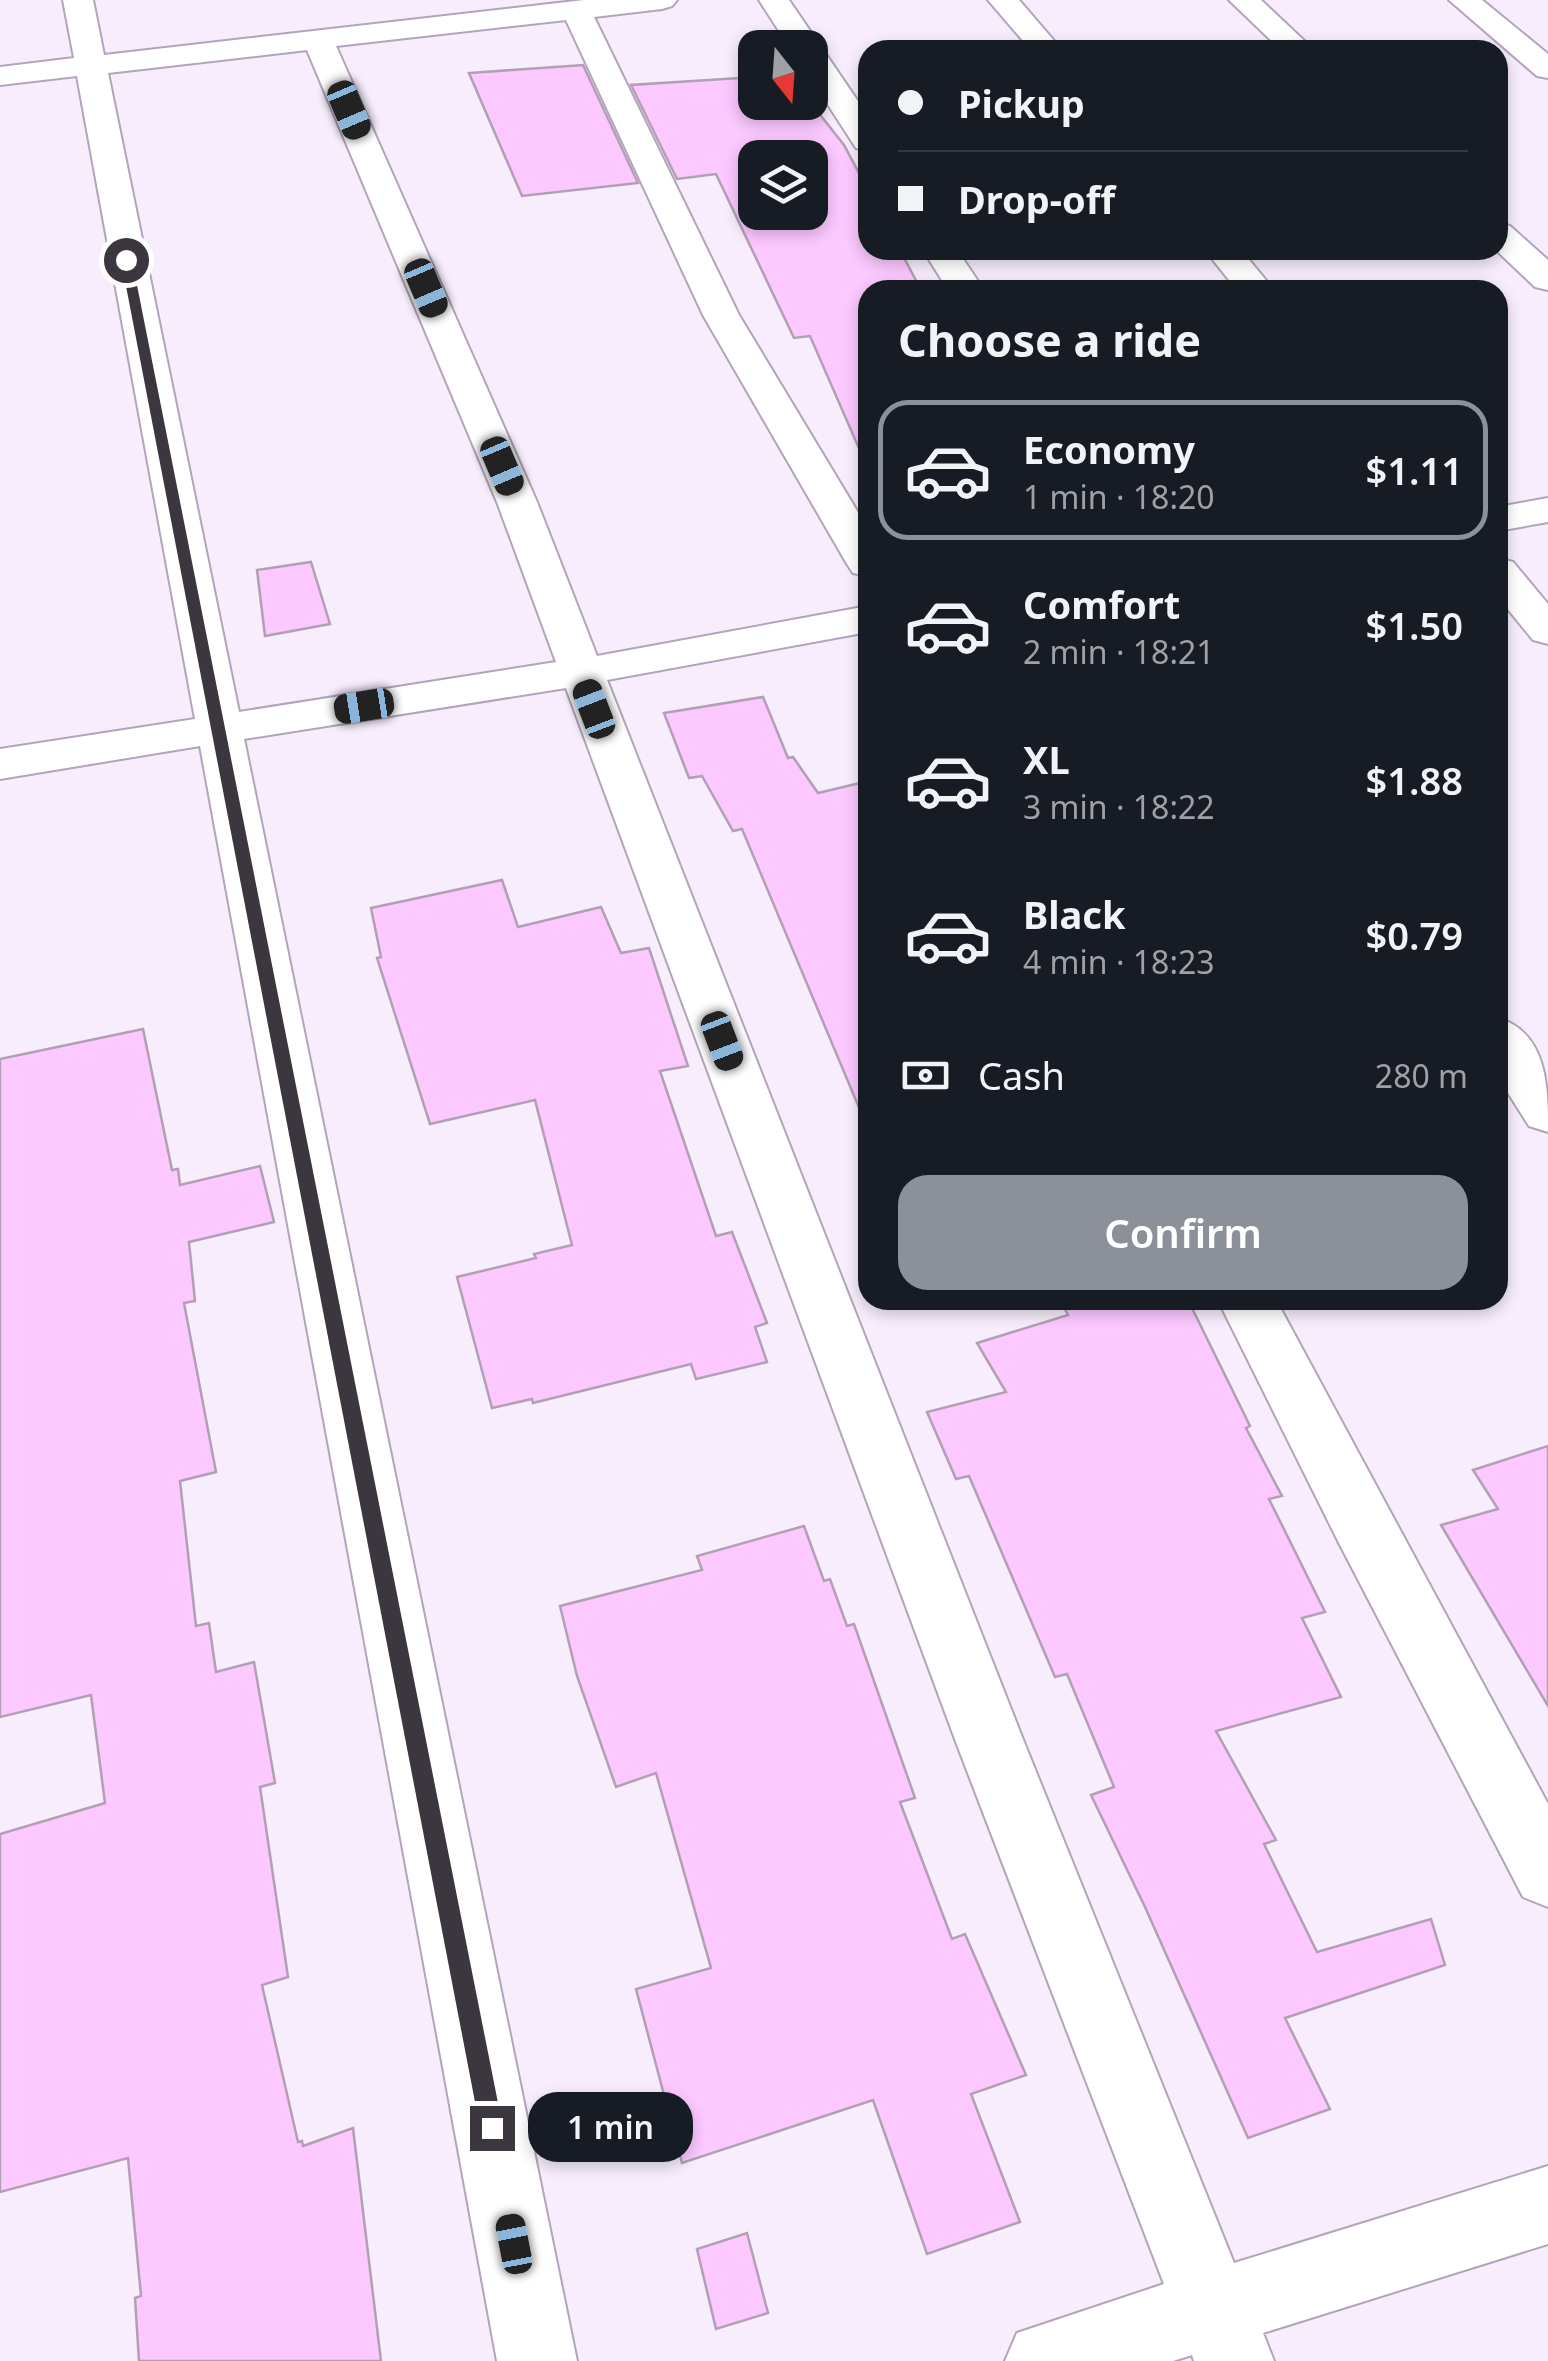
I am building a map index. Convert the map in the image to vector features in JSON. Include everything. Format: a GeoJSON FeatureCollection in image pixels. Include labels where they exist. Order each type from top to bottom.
{"type":"FeatureCollection","features":[{"type":"Feature","properties":{"kind":"street"},"geometry":{"type":"LineString","coordinates":[[78,0],[537,2361]]}},
{"type":"Feature","properties":{"kind":"street"},"geometry":{"type":"LineString","coordinates":[[0,76],[662,0]]}},
{"type":"Feature","properties":{"kind":"street"},"geometry":{"type":"LineString","coordinates":[[774,0],[794,30]]}},
{"type":"Feature","properties":{"kind":"street"},"geometry":{"type":"LineString","coordinates":[[1003,0],[1038,40]]}},
{"type":"Feature","properties":{"kind":"street"},"geometry":{"type":"LineString","coordinates":[[1244,0],[1288,40]]}},
{"type":"Feature","properties":{"kind":"street"},"geometry":{"type":"LineString","coordinates":[[1464,0],[1548,69]]}},
{"type":"Feature","properties":{"kind":"street"},"geometry":{"type":"LineString","coordinates":[[589,6],[721,315],[858,547]]}},
{"type":"Feature","properties":{"kind":"street"},"geometry":{"type":"LineString","coordinates":[[318,39],[517,502],[990,1742],[1224,2334]]}},
{"type":"Feature","properties":{"kind":"street"},"geometry":{"type":"LineString","coordinates":[[828,81],[858,126]]}},
{"type":"Feature","properties":{"kind":"street"},"geometry":{"type":"LineString","coordinates":[[1508,242],[1548,279]]}},
{"type":"Feature","properties":{"kind":"street"},"geometry":{"type":"LineString","coordinates":[[1230,260],[1248,280]]}},
{"type":"Feature","properties":{"kind":"street"},"geometry":{"type":"LineString","coordinates":[[1508,517],[1548,510]]}},
{"type":"Feature","properties":{"kind":"street"},"geometry":{"type":"LineString","coordinates":[[1508,583],[1548,631]]}},
{"type":"Feature","properties":{"kind":"street"},"geometry":{"type":"LineString","coordinates":[[0,764],[580,672],[858,621]]}},
{"type":"Feature","properties":{"kind":"street"},"geometry":{"type":"LineString","coordinates":[[1508,1051],[1548,1112]]}},
{"type":"Feature","properties":{"kind":"street"},"geometry":{"type":"LineString","coordinates":[[1252,1310],[1360,1522],[1548,1873]]}},
{"type":"Feature","properties":{"kind":"street"},"geometry":{"type":"LineString","coordinates":[[1045,2361],[1224,2334],[1548,2206]]}},
{"type":"Feature","properties":{"kind":"building"},"geometry":{"type":"Polygon","coordinates":[[[583,65],[638,183],[522,196],[469,73],[583,65]]]}},
{"type":"Feature","properties":{"kind":"building"},"geometry":{"type":"Polygon","coordinates":[[[738,78],[738,120],[824,120],[858,171],[858,260],[905,260],[916,280],[858,280],[858,446],[810,336],[794,338],[743,230],[828,230],[828,140],[738,140],[738,220],[716,174],[677,179],[631,85],[738,78]]]}},
{"type":"Feature","properties":{"kind":"building"},"geometry":{"type":"Polygon","coordinates":[[[311,562],[330,624],[265,636],[257,570],[311,562]]]}},
{"type":"Feature","properties":{"kind":"building"},"geometry":{"type":"Polygon","coordinates":[[[763,697],[788,758],[793,757],[818,793],[858,783],[858,1105],[742,829],[733,831],[702,776],[689,778],[664,713],[763,697]]]}},
{"type":"Feature","properties":{"kind":"building"},"geometry":{"type":"Polygon","coordinates":[[[502,880],[518,927],[601,907],[621,953],[649,948],[688,1066],[660,1071],[716,1236],[732,1232],[767,1323],[755,1327],[767,1362],[696,1379],[691,1364],[533,1403],[532,1399],[492,1408],[457,1277],[572,1245],[535,1100],[430,1124],[377,958],[381,957],[371,908],[502,880]]]}},
{"type":"Feature","properties":{"kind":"building"},"geometry":{"type":"Polygon","coordinates":[[[143,1029],[172,1170],[178,1169],[180,1185],[260,1166],[274,1222],[189,1242],[195,1301],[184,1303],[216,1472],[180,1481],[196,1626],[209,1623],[216,1672],[254,1662],[275,1783],[260,1787],[288,1977],[262,1985],[298,2142],[302,2141],[303,2146],[353,2128],[381,2361],[139,2361],[135,2298],[141,2296],[128,2158],[0,2192],[0,1834],[105,1803],[91,1695],[0,1717],[0,1059],[143,1029]]]}},
{"type":"Feature","properties":{"kind":"building"},"geometry":{"type":"Polygon","coordinates":[[[1065,1310],[1193,1310],[1250,1426],[1246,1428],[1282,1496],[1269,1499],[1325,1612],[1302,1618],[1341,1697],[1216,1731],[1276,1840],[1264,1844],[1317,1952],[1431,1919],[1445,1965],[1285,2018],[1330,2109],[1248,2138],[1091,1795],[1114,1787],[1067,1674],[1055,1677],[969,1476],[956,1479],[927,1412],[1006,1392],[977,1343],[1068,1315],[1065,1310]]]}},
{"type":"Feature","properties":{"kind":"building"},"geometry":{"type":"Polygon","coordinates":[[[1548,1446],[1548,1706],[1441,1525],[1498,1509],[1473,1470],[1548,1446]]]}},
{"type":"Feature","properties":{"kind":"building"},"geometry":{"type":"Polygon","coordinates":[[[804,1526],[824,1581],[830,1579],[847,1626],[854,1624],[915,1798],[900,1802],[952,1939],[965,1934],[1026,2075],[971,2094],[1020,2222],[927,2254],[873,2100],[682,2163],[636,1989],[711,1968],[656,1773],[616,1787],[577,1676],[560,1606],[702,1570],[697,1556],[804,1526]]]}},
{"type":"Feature","properties":{"kind":"building"},"geometry":{"type":"Polygon","coordinates":[[[747,2233],[768,2313],[716,2329],[697,2249],[747,2233]]]}},
{"type":"Feature","properties":{"kind":"route"},"geometry":{"type":"LineString","coordinates":[[126,260],[492,2128]]}}]}
